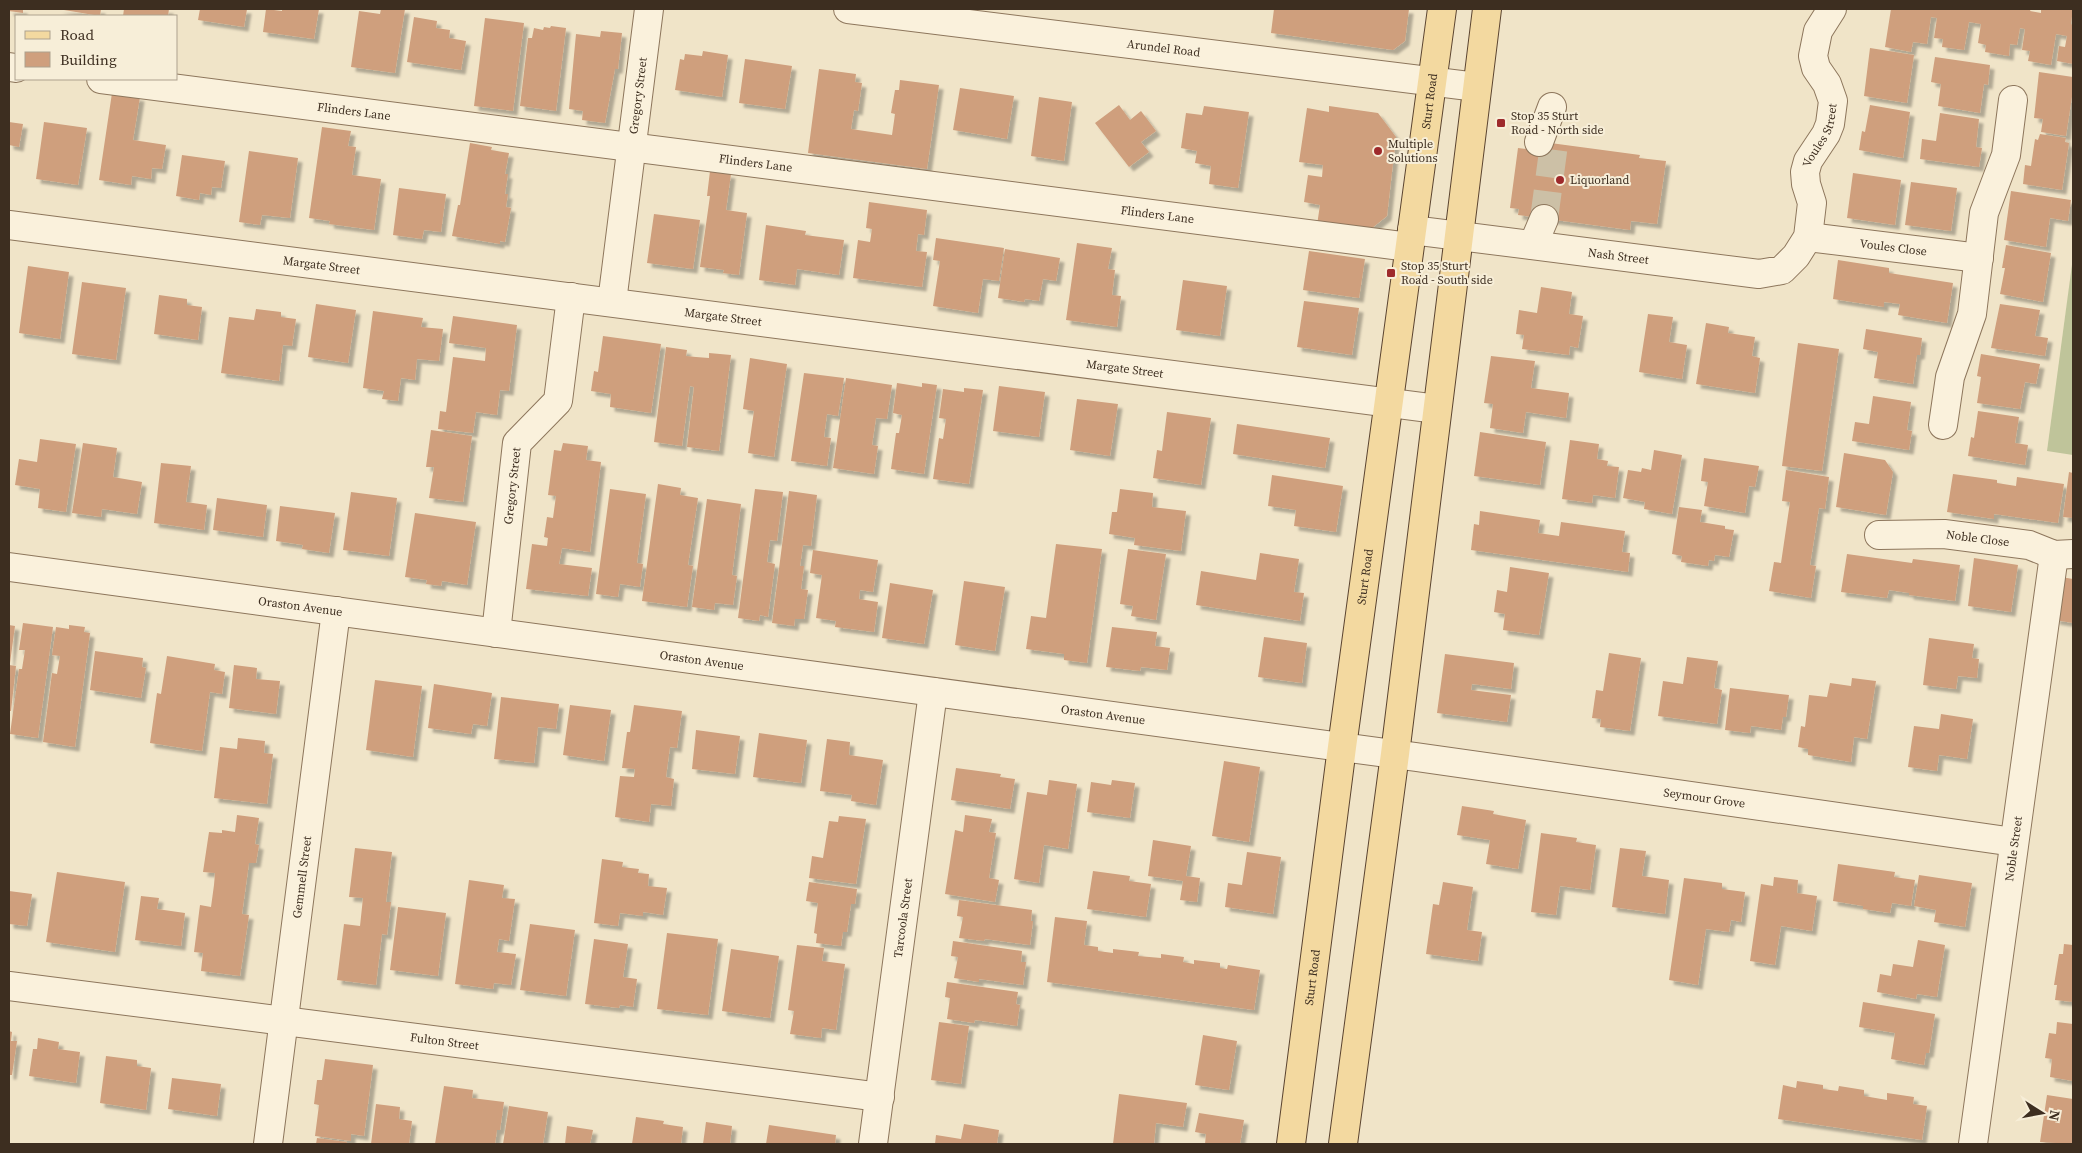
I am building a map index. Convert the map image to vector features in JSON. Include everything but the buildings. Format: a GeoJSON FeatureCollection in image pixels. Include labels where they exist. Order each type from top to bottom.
{"type":"FeatureCollection","features":[{"type":"Feature","properties":{"kind":"main road","name":"Sturt Road"},"geometry":{"type":"LineString","coordinates":[[1291,1144],[1342,747],[1442,9]]}},
{"type":"Feature","properties":{"kind":"main road"},"geometry":{"type":"LineString","coordinates":[[1343,1144],[1395,754],[1487,9]]}},
{"type":"Feature","properties":{"kind":"street","name":"Gregory Street"},"geometry":{"type":"LineString","coordinates":[[612,302],[630,147],[649,9]]}},
{"type":"Feature","properties":{"kind":"street","name":"Arundel Road"},"geometry":{"type":"LineString","coordinates":[[848,9],[1477,87]]}},
{"type":"Feature","properties":{"kind":"street","name":"Voules Street"},"geometry":{"type":"LineString","coordinates":[[1808,237],[1812,203],[1804,172],[1808,161],[1826,134],[1832,114],[1833,102],[1827,84],[1816,68],[1813,56],[1818,31],[1832,9]]}},
{"type":"Feature","properties":{"kind":"street","name":"Flinders Lane"},"geometry":{"type":"LineString","coordinates":[[109,80],[630,147],[1411,238]]}},
{"type":"Feature","properties":{"kind":"street"},"geometry":{"type":"LineString","coordinates":[[1943,425],[1950,377],[1972,314],[1984,213],[2006,155],[2014,100]]}},
{"type":"Feature","properties":{"kind":"street"},"geometry":{"type":"LineString","coordinates":[[1546,143],[1552,107]]}},
{"type":"Feature","properties":{"kind":"street"},"geometry":{"type":"LineString","coordinates":[[1533,245],[1537,218]]}},
{"type":"Feature","properties":{"kind":"street","name":"Margate Street"},"geometry":{"type":"LineString","coordinates":[[9,225],[1437,409]]}},
{"type":"Feature","properties":{"kind":"street","name":"Nash Street"},"geometry":{"type":"LineString","coordinates":[[1411,238],[1458,236],[1760,274],[1782,270],[1796,256],[1808,237]]}},
{"type":"Feature","properties":{"kind":"street","name":"Voules Close"},"geometry":{"type":"LineString","coordinates":[[1808,237],[1979,258]]}},
{"type":"Feature","properties":{"kind":"street","name":"Gregory Street"},"geometry":{"type":"LineString","coordinates":[[496,633],[517,443],[558,401],[571,297]]}},
{"type":"Feature","properties":{"kind":"street","name":"Noble Close"},"geometry":{"type":"LineString","coordinates":[[1879,535],[1944,534],[2029,545],[2064,554]]}},
{"type":"Feature","properties":{"kind":"street","name":"Noble Street"},"geometry":{"type":"LineString","coordinates":[[1973,1144],[2014,842],[2064,554]]}},
{"type":"Feature","properties":{"kind":"street","name":"Oraston Avenue"},"geometry":{"type":"LineString","coordinates":[[9,567],[1395,754]]}},
{"type":"Feature","properties":{"kind":"street","name":"Gemmell Street"},"geometry":{"type":"LineString","coordinates":[[268,1144],[336,611]]}},
{"type":"Feature","properties":{"kind":"street","name":"Tarcoola Street"},"geometry":{"type":"LineString","coordinates":[[873,1144],[933,692]]}},
{"type":"Feature","properties":{"kind":"street","name":"Seymour Grove"},"geometry":{"type":"LineString","coordinates":[[1395,754],[2014,842]]}},
{"type":"Feature","properties":{"kind":"street","name":"Fulton Street"},"geometry":{"type":"LineString","coordinates":[[9,986],[880,1097]]}},
{"type":"Feature","properties":{"kind":"green space"},"geometry":{"type":"Polygon","coordinates":[[[2073,257],[2073,455],[2047,451],[2073,257]]]}},
{"type":"Feature","properties":{"kind":"tunnel"},"geometry":{"type":"LineString","coordinates":[[1544,219],[1554,144]]}},
{"type":"Feature","properties":{"kind":"place","name":"Stop 35 Sturt Road - North side"},"geometry":{"type":"Point","coordinates":[1501,123]}},
{"type":"Feature","properties":{"kind":"place","name":"Multiple Solutions"},"geometry":{"type":"Point","coordinates":[1378,151]}},
{"type":"Feature","properties":{"kind":"place","name":"Liquorland"},"geometry":{"type":"Point","coordinates":[1560,180]}},
{"type":"Feature","properties":{"kind":"place","name":"Stop 35 Sturt Road - South side"},"geometry":{"type":"Point","coordinates":[1391,273]}}]}
